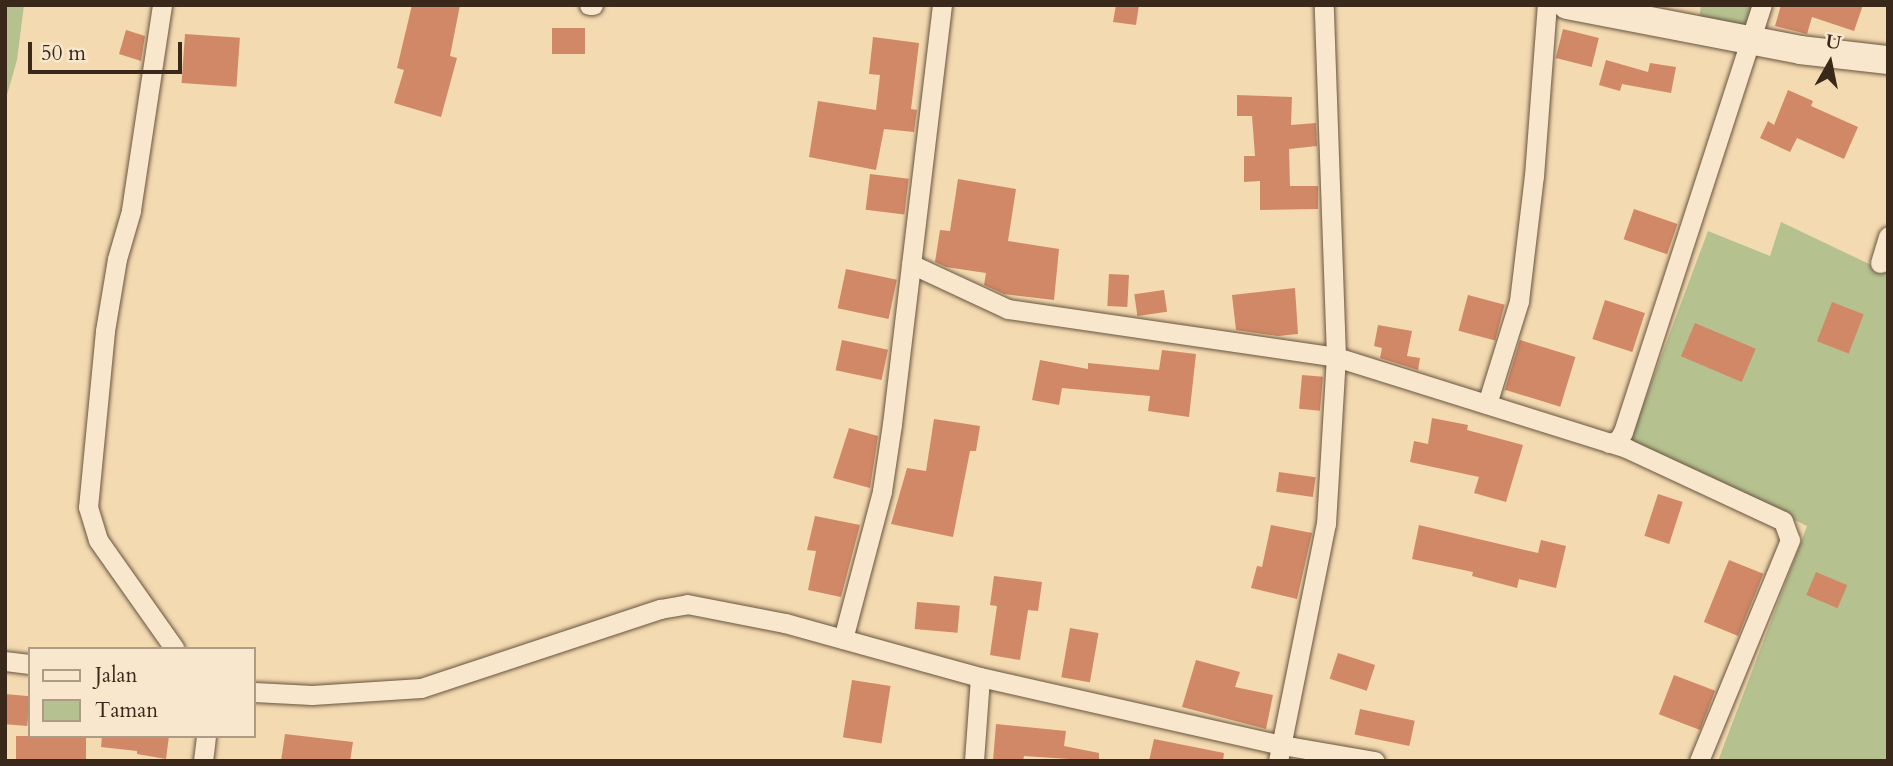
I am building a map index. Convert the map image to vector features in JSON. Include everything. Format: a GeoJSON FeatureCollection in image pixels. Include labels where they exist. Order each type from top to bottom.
{"type":"FeatureCollection","features":[{"type":"Feature","properties":{"kind":"main road"},"geometry":{"type":"LineString","coordinates":[[1567,5],[1751,42],[1888,61]]}},
{"type":"Feature","properties":{"kind":"street"},"geometry":{"type":"LineString","coordinates":[[162,5],[131,211],[117,259],[105,331],[88,507],[97,540],[174,647]]}},
{"type":"Feature","properties":{"kind":"street"},"geometry":{"type":"LineString","coordinates":[[843,639],[881,491],[942,5]]}},
{"type":"Feature","properties":{"kind":"street"},"geometry":{"type":"LineString","coordinates":[[1280,753],[1326,524],[1336,358],[1324,5]]}},
{"type":"Feature","properties":{"kind":"street"},"geometry":{"type":"LineString","coordinates":[[1487,404],[1519,301],[1534,176],[1547,5]]}},
{"type":"Feature","properties":{"kind":"street"},"geometry":{"type":"LineString","coordinates":[[1609,443],[1618,440],[1623,432],[1762,5]]}},
{"type":"Feature","properties":{"kind":"street"},"geometry":{"type":"LineString","coordinates":[[1880,263],[1888,236]]}},
{"type":"Feature","properties":{"kind":"street"},"geometry":{"type":"LineString","coordinates":[[911,264],[1008,309],[1336,358],[1626,448],[1783,521],[1790,540],[1699,761]]}},
{"type":"Feature","properties":{"kind":"street"},"geometry":{"type":"LineString","coordinates":[[256,692],[312,695],[421,688],[660,608],[687,604],[843,639],[980,677],[1280,753],[1375,761]]}},
{"type":"Feature","properties":{"kind":"street"},"geometry":{"type":"LineString","coordinates":[[5,661],[28,664]]}},
{"type":"Feature","properties":{"kind":"street"},"geometry":{"type":"LineString","coordinates":[[974,761],[980,677]]}},
{"type":"Feature","properties":{"kind":"street"},"geometry":{"type":"LineString","coordinates":[[203,761],[206,738]]}},
{"type":"Feature","properties":{"kind":"green space"},"geometry":{"type":"Polygon","coordinates":[[[5,5],[24,5],[17,60],[5,102],[5,5]]]}},
{"type":"Feature","properties":{"kind":"green space"},"geometry":{"type":"Polygon","coordinates":[[[1701,5],[1757,5],[1750,29],[1699,19],[1701,5]]]}},
{"type":"Feature","properties":{"kind":"green space"},"geometry":{"type":"Polygon","coordinates":[[[1781,222],[1888,273],[1888,761],[1718,761],[1807,526],[1630,440],[1708,231],[1770,256],[1781,222]]]}},
{"type":"Feature","properties":{"kind":"building"},"geometry":{"type":"Polygon","coordinates":[[[412,5],[460,5],[450,56],[457,58],[441,117],[394,103],[404,70],[397,68],[412,5]]]}},
{"type":"Feature","properties":{"kind":"building"},"geometry":{"type":"Polygon","coordinates":[[[1116,5],[1139,5],[1136,25],[1113,22],[1116,5]]]}},
{"type":"Feature","properties":{"kind":"building"},"geometry":{"type":"Polygon","coordinates":[[[1781,5],[1863,5],[1854,31],[1812,17],[1807,34],[1775,26],[1781,5]]]}},
{"type":"Feature","properties":{"kind":"building"},"geometry":{"type":"Polygon","coordinates":[[[552,28],[585,28],[585,54],[552,54],[552,28]]]}},
{"type":"Feature","properties":{"kind":"building"},"geometry":{"type":"Polygon","coordinates":[[[1563,29],[1599,38],[1592,67],[1556,58],[1563,29]]]}},
{"type":"Feature","properties":{"kind":"building"},"geometry":{"type":"Polygon","coordinates":[[[126,30],[145,36],[141,61],[119,54],[126,30]]]}},
{"type":"Feature","properties":{"kind":"building"},"geometry":{"type":"Polygon","coordinates":[[[185,34],[240,38],[236,87],[182,83],[185,34]]]}},
{"type":"Feature","properties":{"kind":"building"},"geometry":{"type":"Polygon","coordinates":[[[873,37],[919,43],[911,109],[917,110],[914,132],[884,129],[876,170],[809,157],[818,101],[876,110],[880,75],[869,74],[873,37]]]}},
{"type":"Feature","properties":{"kind":"building"},"geometry":{"type":"Polygon","coordinates":[[[1606,60],[1648,72],[1650,63],[1676,67],[1671,93],[1622,84],[1620,91],[1599,85],[1606,60]]]}},
{"type":"Feature","properties":{"kind":"building"},"geometry":{"type":"Polygon","coordinates":[[[1788,90],[1813,101],[1811,106],[1858,127],[1844,159],[1797,138],[1790,152],[1760,138],[1768,121],[1774,125],[1788,90]]]}},
{"type":"Feature","properties":{"kind":"building"},"geometry":{"type":"Polygon","coordinates":[[[1237,95],[1292,97],[1291,125],[1316,123],[1317,146],[1289,149],[1290,186],[1318,186],[1318,209],[1260,210],[1260,181],[1244,182],[1244,156],[1255,156],[1252,116],[1237,116],[1237,95]]]}},
{"type":"Feature","properties":{"kind":"building"},"geometry":{"type":"Polygon","coordinates":[[[870,174],[909,179],[904,214],[866,210],[870,174]]]}},
{"type":"Feature","properties":{"kind":"building"},"geometry":{"type":"Polygon","coordinates":[[[958,179],[1016,189],[1008,241],[1059,249],[1054,300],[1004,294],[984,285],[986,273],[946,267],[935,262],[940,230],[950,231],[958,179]]]}},
{"type":"Feature","properties":{"kind":"building"},"geometry":{"type":"Polygon","coordinates":[[[1634,209],[1677,224],[1667,254],[1624,239],[1634,209]]]}},
{"type":"Feature","properties":{"kind":"building"},"geometry":{"type":"Polygon","coordinates":[[[846,269],[897,280],[889,319],[838,308],[846,269]]]}},
{"type":"Feature","properties":{"kind":"building"},"geometry":{"type":"Polygon","coordinates":[[[1109,274],[1129,275],[1127,307],[1107,306],[1109,274]]]}},
{"type":"Feature","properties":{"kind":"building"},"geometry":{"type":"Polygon","coordinates":[[[1295,288],[1298,334],[1278,336],[1236,330],[1232,295],[1295,288]]]}},
{"type":"Feature","properties":{"kind":"building"},"geometry":{"type":"Polygon","coordinates":[[[1164,290],[1167,312],[1137,316],[1134,294],[1164,290]]]}},
{"type":"Feature","properties":{"kind":"building"},"geometry":{"type":"Polygon","coordinates":[[[1468,295],[1505,305],[1495,341],[1458,331],[1468,295]]]}},
{"type":"Feature","properties":{"kind":"building"},"geometry":{"type":"Polygon","coordinates":[[[1605,300],[1645,313],[1632,352],[1592,339],[1605,300]]]}},
{"type":"Feature","properties":{"kind":"building"},"geometry":{"type":"Polygon","coordinates":[[[1832,302],[1864,314],[1849,353],[1817,341],[1832,302]]]}},
{"type":"Feature","properties":{"kind":"building"},"geometry":{"type":"Polygon","coordinates":[[[1695,323],[1756,349],[1742,382],[1681,356],[1695,323]]]}},
{"type":"Feature","properties":{"kind":"building"},"geometry":{"type":"Polygon","coordinates":[[[1378,325],[1412,331],[1407,356],[1420,358],[1418,370],[1380,358],[1382,348],[1374,346],[1378,325]]]}},
{"type":"Feature","properties":{"kind":"building"},"geometry":{"type":"Polygon","coordinates":[[[842,340],[888,350],[882,380],[836,370],[842,340]]]}},
{"type":"Feature","properties":{"kind":"building"},"geometry":{"type":"Polygon","coordinates":[[[1520,340],[1575,357],[1560,407],[1505,390],[1520,340]]]}},
{"type":"Feature","properties":{"kind":"building"},"geometry":{"type":"Polygon","coordinates":[[[1162,350],[1196,354],[1189,417],[1148,411],[1150,396],[1062,388],[1059,405],[1032,400],[1040,360],[1088,369],[1088,363],[1159,370],[1162,350]]]}},
{"type":"Feature","properties":{"kind":"building"},"geometry":{"type":"Polygon","coordinates":[[[1302,375],[1323,377],[1320,411],[1299,409],[1302,375]]]}},
{"type":"Feature","properties":{"kind":"building"},"geometry":{"type":"Polygon","coordinates":[[[1432,418],[1468,425],[1467,430],[1523,445],[1506,502],[1474,493],[1479,477],[1410,462],[1414,441],[1428,444],[1432,418]]]}},
{"type":"Feature","properties":{"kind":"building"},"geometry":{"type":"Polygon","coordinates":[[[934,419],[980,426],[976,451],[970,451],[953,537],[891,524],[907,468],[926,471],[934,419]]]}},
{"type":"Feature","properties":{"kind":"building"},"geometry":{"type":"Polygon","coordinates":[[[849,428],[878,436],[870,488],[833,478],[849,428]]]}},
{"type":"Feature","properties":{"kind":"building"},"geometry":{"type":"Polygon","coordinates":[[[1279,472],[1316,477],[1313,497],[1276,492],[1279,472]]]}},
{"type":"Feature","properties":{"kind":"building"},"geometry":{"type":"Polygon","coordinates":[[[1658,494],[1683,502],[1669,544],[1644,536],[1658,494]]]}},
{"type":"Feature","properties":{"kind":"building"},"geometry":{"type":"Polygon","coordinates":[[[815,516],[860,525],[841,597],[808,590],[816,551],[807,550],[815,516]]]}},
{"type":"Feature","properties":{"kind":"building"},"geometry":{"type":"Polygon","coordinates":[[[1271,525],[1312,533],[1297,599],[1251,588],[1257,566],[1262,567],[1271,525]]]}},
{"type":"Feature","properties":{"kind":"building"},"geometry":{"type":"Polygon","coordinates":[[[1419,525],[1538,553],[1541,540],[1566,546],[1556,588],[1519,579],[1517,588],[1472,576],[1473,572],[1412,559],[1419,525]]]}},
{"type":"Feature","properties":{"kind":"building"},"geometry":{"type":"Polygon","coordinates":[[[1729,560],[1763,574],[1738,636],[1704,622],[1729,560]]]}},
{"type":"Feature","properties":{"kind":"building"},"geometry":{"type":"Polygon","coordinates":[[[1816,572],[1847,585],[1838,608],[1806,595],[1816,572]]]}},
{"type":"Feature","properties":{"kind":"building"},"geometry":{"type":"Polygon","coordinates":[[[994,576],[1042,582],[1038,611],[1028,610],[1020,660],[990,655],[997,606],[990,605],[994,576]]]}},
{"type":"Feature","properties":{"kind":"building"},"geometry":{"type":"Polygon","coordinates":[[[917,602],[960,606],[957,633],[915,629],[917,602]]]}},
{"type":"Feature","properties":{"kind":"building"},"geometry":{"type":"Polygon","coordinates":[[[1070,628],[1099,633],[1090,682],[1061,677],[1070,628]]]}},
{"type":"Feature","properties":{"kind":"building"},"geometry":{"type":"Polygon","coordinates":[[[1338,653],[1375,665],[1367,691],[1330,679],[1338,653]]]}},
{"type":"Feature","properties":{"kind":"building"},"geometry":{"type":"Polygon","coordinates":[[[1196,660],[1240,672],[1235,687],[1273,695],[1266,729],[1182,707],[1196,660]]]}},
{"type":"Feature","properties":{"kind":"building"},"geometry":{"type":"Polygon","coordinates":[[[1674,675],[1715,691],[1700,730],[1659,714],[1674,675]]]}},
{"type":"Feature","properties":{"kind":"building"},"geometry":{"type":"Polygon","coordinates":[[[852,680],[891,686],[881,743],[843,737],[852,680]]]}},
{"type":"Feature","properties":{"kind":"building"},"geometry":{"type":"Polygon","coordinates":[[[5,694],[28,696],[27,726],[5,724],[5,694]]]}},
{"type":"Feature","properties":{"kind":"building"},"geometry":{"type":"Polygon","coordinates":[[[1360,709],[1415,721],[1409,746],[1355,734],[1360,709]]]}},
{"type":"Feature","properties":{"kind":"building"},"geometry":{"type":"Polygon","coordinates":[[[996,724],[1066,731],[1064,746],[1099,753],[1099,761],[1024,756],[1023,761],[993,761],[996,724]]]}},
{"type":"Feature","properties":{"kind":"building"},"geometry":{"type":"Polygon","coordinates":[[[285,734],[353,742],[350,761],[281,761],[285,734]]]}},
{"type":"Feature","properties":{"kind":"building"},"geometry":{"type":"Polygon","coordinates":[[[16,736],[86,738],[86,761],[16,761],[16,736]]]}},
{"type":"Feature","properties":{"kind":"building"},"geometry":{"type":"Polygon","coordinates":[[[102,738],[169,738],[166,759],[137,754],[137,751],[101,747],[102,738]]]}},
{"type":"Feature","properties":{"kind":"building"},"geometry":{"type":"Polygon","coordinates":[[[1154,739],[1224,753],[1223,761],[1149,761],[1154,739]]]}}]}
